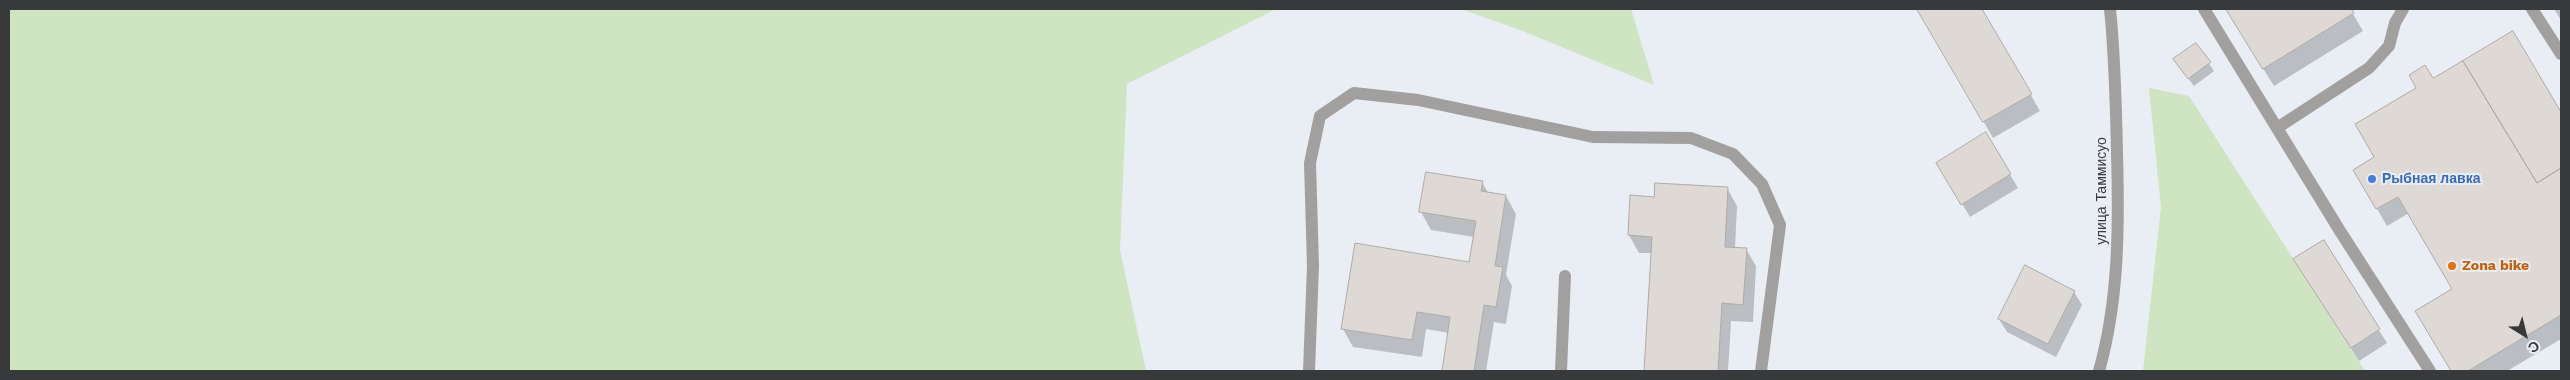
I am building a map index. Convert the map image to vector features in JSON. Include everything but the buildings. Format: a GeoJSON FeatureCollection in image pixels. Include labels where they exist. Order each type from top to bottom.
{"type":"FeatureCollection","features":[{"type":"Feature","properties":{"kind":"street","name":"улица Таммисуо"},"geometry":{"type":"LineString","coordinates":[[2098,371],[2114,295],[2119,212],[2115,65],[2110,9]]}},
{"type":"Feature","properties":{"kind":"street"},"geometry":{"type":"LineString","coordinates":[[2204,9],[2276,128],[2430,371]]}},
{"type":"Feature","properties":{"kind":"street"},"geometry":{"type":"LineString","coordinates":[[2276,128],[2369,68],[2389,46],[2395,23],[2403,9]]}},
{"type":"Feature","properties":{"kind":"street"},"geometry":{"type":"LineString","coordinates":[[2532,9],[2561,54]]}},
{"type":"Feature","properties":{"kind":"street"},"geometry":{"type":"LineString","coordinates":[[1309,371],[1313,266],[1310,163],[1320,116],[1354,93],[1418,100],[1593,137],[1691,138],[1733,154],[1762,184],[1780,225],[1761,371]]}},
{"type":"Feature","properties":{"kind":"street"},"geometry":{"type":"LineString","coordinates":[[1561,371],[1565,276]]}},
{"type":"Feature","properties":{"kind":"green space"},"geometry":{"type":"Polygon","coordinates":[[[9,9],[1276,9],[1127,84],[1120,250],[1146,371],[9,371],[9,9]]]}},
{"type":"Feature","properties":{"kind":"green space"},"geometry":{"type":"Polygon","coordinates":[[[1461,9],[1631,9],[1654,85],[1520,30],[1461,9]]]}},
{"type":"Feature","properties":{"kind":"green space"},"geometry":{"type":"Polygon","coordinates":[[[2149,88],[2189,96],[2365,371],[2143,371],[2161,207],[2149,88]]]}},
{"type":"Feature","properties":{"kind":"place","name":"Рыбная лавка"},"geometry":{"type":"Point","coordinates":[2372,179]}},
{"type":"Feature","properties":{"kind":"place","name":"Zona bike"},"geometry":{"type":"Point","coordinates":[2452,266]}}]}
